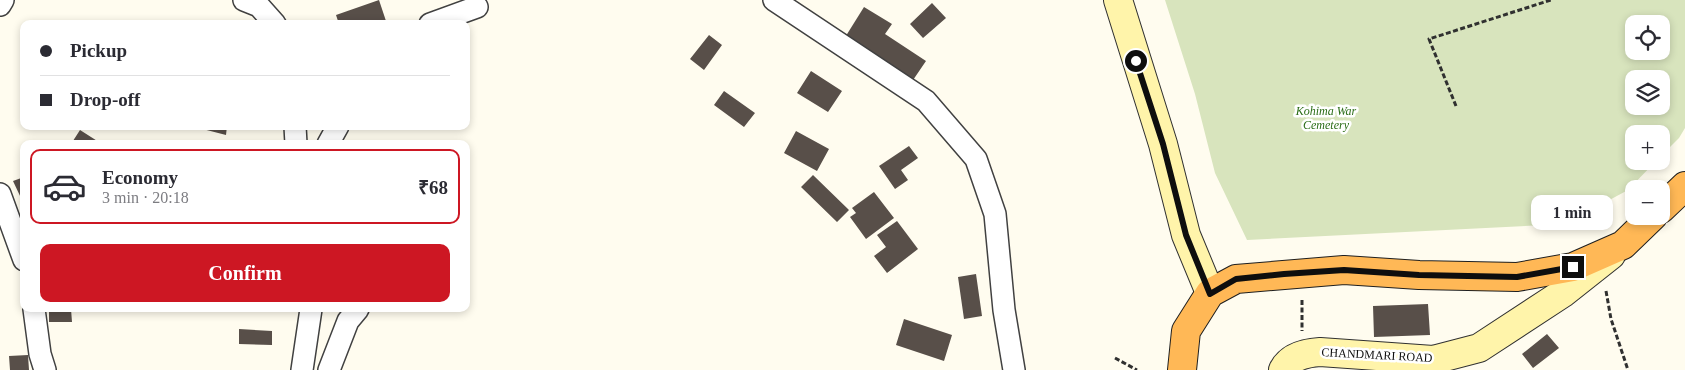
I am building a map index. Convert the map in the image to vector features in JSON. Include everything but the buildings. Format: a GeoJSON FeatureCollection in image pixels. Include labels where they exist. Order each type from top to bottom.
{"type":"FeatureCollection","features":[{"type":"Feature","properties":{"kind":"highway"},"geometry":{"type":"LineString","coordinates":[[1670,200],[1685,186]]}},
{"type":"Feature","properties":{"kind":"highway"},"geometry":{"type":"LineString","coordinates":[[1182,370],[1186,330],[1210,294],[1236,279],[1344,270],[1419,275],[1517,277],[1573,267],[1623,245],[1644,225]]}},
{"type":"Feature","properties":{"kind":"main road"},"geometry":{"type":"LineString","coordinates":[[1118,0],[1163,144],[1186,235],[1210,294]]}},
{"type":"Feature","properties":{"kind":"main road","name":"CHANDMARI ROAD"},"geometry":{"type":"LineString","coordinates":[[1293,362],[1320,352],[1434,360],[1479,348],[1563,294],[1623,245]]}},
{"type":"Feature","properties":{"kind":"street"},"geometry":{"type":"LineString","coordinates":[[0,5],[3,0]]}},
{"type":"Feature","properties":{"kind":"street"},"geometry":{"type":"LineString","coordinates":[[244,0],[259,6],[271,20]]}},
{"type":"Feature","properties":{"kind":"street"},"geometry":{"type":"LineString","coordinates":[[774,0],[926,101],[976,159],[995,214],[1004,310],[1014,370]]}},
{"type":"Feature","properties":{"kind":"street"},"geometry":{"type":"LineString","coordinates":[[441,20],[477,7]]}},
{"type":"Feature","properties":{"kind":"street"},"geometry":{"type":"LineString","coordinates":[[0,194],[20,249]]}},
{"type":"Feature","properties":{"kind":"street"},"geometry":{"type":"LineString","coordinates":[[34,312],[40,354],[45,370]]}},
{"type":"Feature","properties":{"kind":"street"},"geometry":{"type":"LineString","coordinates":[[302,370],[312,312]]}},
{"type":"Feature","properties":{"kind":"street"},"geometry":{"type":"LineString","coordinates":[[329,370],[348,321],[356,312]]}},
{"type":"Feature","properties":{"kind":"path"},"geometry":{"type":"LineString","coordinates":[[1456,106],[1429,39],[1551,0]]}},
{"type":"Feature","properties":{"kind":"path"},"geometry":{"type":"LineString","coordinates":[[1600,263],[1611,319],[1628,370]]}},
{"type":"Feature","properties":{"kind":"path"},"geometry":{"type":"LineString","coordinates":[[1293,362],[1301,273]]}},
{"type":"Feature","properties":{"kind":"path"},"geometry":{"type":"LineString","coordinates":[[1115,358],[1137,370]]}},
{"type":"Feature","properties":{"kind":"green space","name":"Kohima War Cemetery"},"geometry":{"type":"Polygon","coordinates":[[[1165,0],[1685,0],[1685,128],[1670,147],[1670,125],[1625,125],[1625,170],[1647,170],[1638,180],[1625,180],[1625,192],[1565,224],[1247,240],[1215,173],[1195,94],[1165,0]]]}},
{"type":"Feature","properties":{"kind":"route"},"geometry":{"type":"LineString","coordinates":[[1136,61],[1163,144],[1186,235],[1210,294],[1236,279],[1284,274],[1344,270],[1419,275],[1517,277],[1573,267]]}}]}
